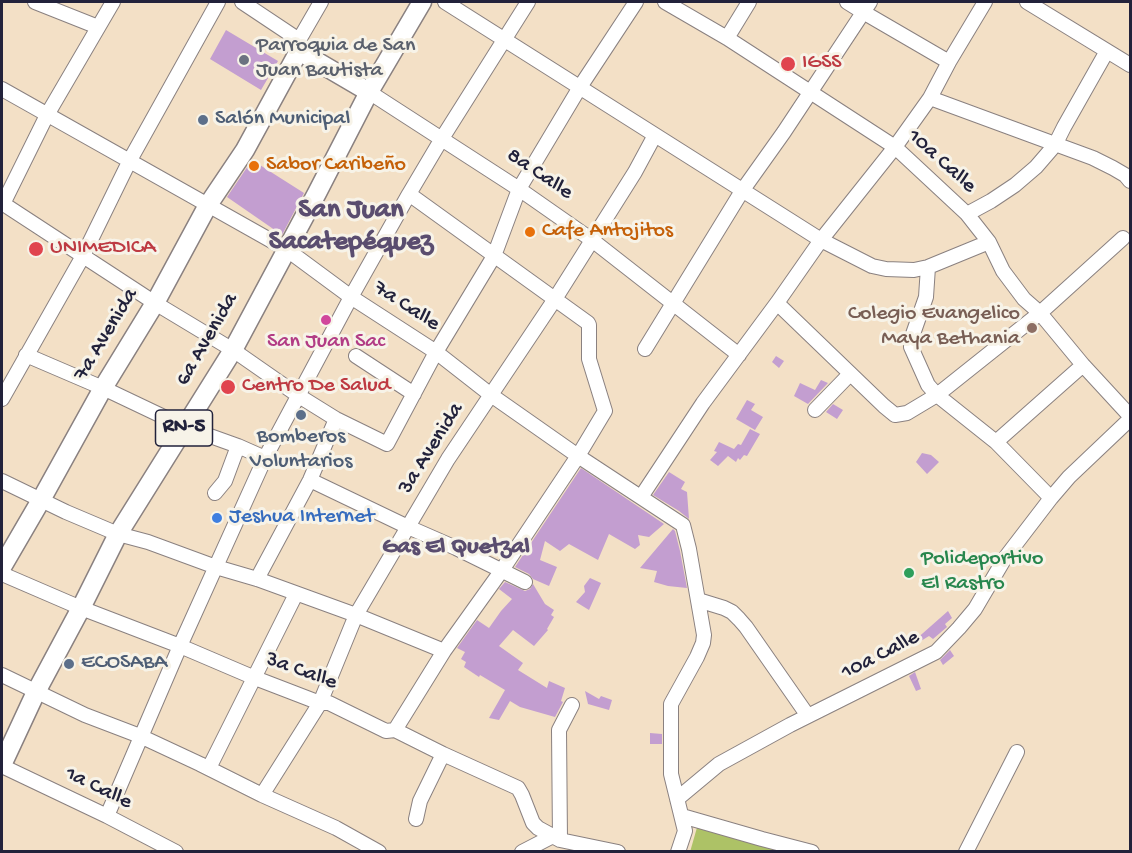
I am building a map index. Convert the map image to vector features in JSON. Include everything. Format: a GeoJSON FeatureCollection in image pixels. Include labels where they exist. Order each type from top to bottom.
{"type":"FeatureCollection","features":[{"type":"Feature","properties":{"kind":"main road","name":"6a Avenida"},"geometry":{"type":"LineString","coordinates":[[2,766],[36,692],[118,534],[232,350],[317,194],[369,92],[422,2]]}},
{"type":"Feature","properties":{"kind":"main road","name":"8a Calle"},"geometry":{"type":"LineString","coordinates":[[299,46],[369,92]]}},
{"type":"Feature","properties":{"kind":"main road","name":"7a Avenida"},"geometry":{"type":"LineString","coordinates":[[2,567],[208,205],[245,150],[299,46]]}},
{"type":"Feature","properties":{"kind":"street"},"geometry":{"type":"LineString","coordinates":[[35,2],[98,27]]}},
{"type":"Feature","properties":{"kind":"street"},"geometry":{"type":"LineString","coordinates":[[113,2],[47,115],[2,203],[154,303],[232,350],[299,396],[336,419],[387,444],[436,352],[494,256],[519,189],[580,87],[636,2]]}},
{"type":"Feature","properties":{"kind":"street"},"geometry":{"type":"LineString","coordinates":[[2,399],[83,256],[130,160],[218,2]]}},
{"type":"Feature","properties":{"kind":"street"},"geometry":{"type":"LineString","coordinates":[[242,2],[299,46]]}},
{"type":"Feature","properties":{"kind":"street","name":"7a Avenida"},"geometry":{"type":"LineString","coordinates":[[299,46],[321,2]]}},
{"type":"Feature","properties":{"kind":"street"},"geometry":{"type":"LineString","coordinates":[[445,2],[821,240],[872,266],[914,270],[928,267],[989,242]]}},
{"type":"Feature","properties":{"kind":"street"},"geometry":{"type":"LineString","coordinates":[[107,816],[140,736],[265,458],[409,194],[528,2]]}},
{"type":"Feature","properties":{"kind":"street","name":"10a Calle"},"geometry":{"type":"LineString","coordinates":[[665,2],[727,38],[895,147],[967,214],[989,242],[1003,271],[1024,299],[1040,313],[1131,418],[1069,477],[1051,498],[1005,558],[975,609],[936,652],[808,716],[719,764],[677,799]]}},
{"type":"Feature","properties":{"kind":"street"},"geometry":{"type":"LineString","coordinates":[[727,38],[749,2]]}},
{"type":"Feature","properties":{"kind":"street"},"geometry":{"type":"LineString","coordinates":[[847,2],[866,7],[949,62]]}},
{"type":"Feature","properties":{"kind":"street"},"geometry":{"type":"LineString","coordinates":[[641,497],[700,408],[821,240],[895,147],[930,98],[985,2]]}},
{"type":"Feature","properties":{"kind":"street"},"geometry":{"type":"LineString","coordinates":[[1027,2],[1131,65]]}},
{"type":"Feature","properties":{"kind":"street"},"geometry":{"type":"LineString","coordinates":[[645,349],[742,191],[784,132],[866,7]]}},
{"type":"Feature","properties":{"kind":"street"},"geometry":{"type":"LineString","coordinates":[[967,214],[1015,185],[1036,167],[1055,145],[1107,51]]}},
{"type":"Feature","properties":{"kind":"street","name":"7a Calle"},"geometry":{"type":"LineString","coordinates":[[2,90],[286,249],[351,297],[436,352],[491,395],[578,456],[683,525],[698,600]]}},
{"type":"Feature","properties":{"kind":"street","name":"8a Calle"},"geometry":{"type":"LineString","coordinates":[[369,92],[519,189],[592,240],[740,355]]}},
{"type":"Feature","properties":{"kind":"street"},"geometry":{"type":"LineString","coordinates":[[930,98],[1093,158],[1125,175],[1131,181]]}},
{"type":"Feature","properties":{"kind":"street","name":"3a Avenida"},"geometry":{"type":"LineString","coordinates":[[262,795],[320,703],[356,615],[448,459],[555,299],[635,172],[655,135]]}},
{"type":"Feature","properties":{"kind":"street"},"geometry":{"type":"LineString","coordinates":[[394,730],[444,651],[502,570],[578,456],[605,411],[589,359],[588,323],[409,194]]}},
{"type":"Feature","properties":{"kind":"street"},"geometry":{"type":"LineString","coordinates":[[777,303],[884,406],[895,415],[907,413],[937,395],[1040,313],[1123,238]]}},
{"type":"Feature","properties":{"kind":"street"},"geometry":{"type":"LineString","coordinates":[[928,267],[926,297],[913,334],[911,347],[928,385],[937,395],[996,442],[1051,498]]}},
{"type":"Feature","properties":{"kind":"street"},"geometry":{"type":"LineString","coordinates":[[26,355],[185,427],[265,458]]}},
{"type":"Feature","properties":{"kind":"street"},"geometry":{"type":"LineString","coordinates":[[356,356],[414,394]]}},
{"type":"Feature","properties":{"kind":"street"},"geometry":{"type":"LineString","coordinates":[[996,442],[1083,364]]}},
{"type":"Feature","properties":{"kind":"street"},"geometry":{"type":"LineString","coordinates":[[816,410],[850,374]]}},
{"type":"Feature","properties":{"kind":"street"},"geometry":{"type":"LineString","coordinates":[[257,579],[310,480],[336,419]]}},
{"type":"Feature","properties":{"kind":"street"},"geometry":{"type":"LineString","coordinates":[[216,493],[225,481],[238,446]]}},
{"type":"Feature","properties":{"kind":"street"},"geometry":{"type":"LineString","coordinates":[[310,480],[525,582]]}},
{"type":"Feature","properties":{"kind":"street"},"geometry":{"type":"LineString","coordinates":[[2,481],[118,534],[257,579],[356,615],[444,651]]}},
{"type":"Feature","properties":{"kind":"street","name":"3a Calle"},"geometry":{"type":"LineString","coordinates":[[2,574],[255,678],[320,703],[329,703],[386,731],[394,730],[518,788],[533,823],[556,838]]}},
{"type":"Feature","properties":{"kind":"street"},"geometry":{"type":"LineString","coordinates":[[209,768],[296,594]]}},
{"type":"Feature","properties":{"kind":"street"},"geometry":{"type":"LineString","coordinates":[[678,852],[685,831],[671,774],[671,704],[703,643],[704,635],[698,600],[732,612],[746,627],[808,716]]}},
{"type":"Feature","properties":{"kind":"street"},"geometry":{"type":"LineString","coordinates":[[2,675],[86,715],[140,736],[209,768],[336,828],[379,852]]}},
{"type":"Feature","properties":{"kind":"street"},"geometry":{"type":"LineString","coordinates":[[556,838],[559,730],[572,705]]}},
{"type":"Feature","properties":{"kind":"street"},"geometry":{"type":"LineString","coordinates":[[966,852],[1017,752]]}},
{"type":"Feature","properties":{"kind":"street"},"geometry":{"type":"LineString","coordinates":[[416,819],[420,801],[443,754]]}},
{"type":"Feature","properties":{"kind":"street","name":"1a Calle"},"geometry":{"type":"LineString","coordinates":[[2,766],[174,851]]}},
{"type":"Feature","properties":{"kind":"street"},"geometry":{"type":"LineString","coordinates":[[682,816],[812,852]]}},
{"type":"Feature","properties":{"kind":"street"},"geometry":{"type":"LineString","coordinates":[[522,852],[556,838],[618,852]]}},
{"type":"Feature","properties":{"kind":"green space"},"geometry":{"type":"Polygon","coordinates":[[[698,824],[798,852],[690,852],[698,824]]]}},
{"type":"Feature","properties":{"kind":"building","name":"Parroquia de San Juan Bautista"},"geometry":{"type":"Polygon","coordinates":[[[226,30],[278,61],[261,90],[210,59],[226,30]]]}},
{"type":"Feature","properties":{"kind":"building"},"geometry":{"type":"Polygon","coordinates":[[[252,160],[304,193],[282,235],[227,197],[252,160]]]}},
{"type":"Feature","properties":{"kind":"building"},"geometry":{"type":"Polygon","coordinates":[[[776,356],[784,361],[779,368],[772,362],[776,356]]]}},
{"type":"Feature","properties":{"kind":"building"},"geometry":{"type":"Polygon","coordinates":[[[821,380],[828,383],[808,404],[794,396],[800,383],[815,390],[821,380]]]}},
{"type":"Feature","properties":{"kind":"building"},"geometry":{"type":"Polygon","coordinates":[[[747,400],[755,404],[751,410],[763,417],[755,430],[736,419],[747,400]]]}},
{"type":"Feature","properties":{"kind":"building"},"geometry":{"type":"Polygon","coordinates":[[[833,404],[843,410],[837,419],[826,412],[833,404]]]}},
{"type":"Feature","properties":{"kind":"building"},"geometry":{"type":"Polygon","coordinates":[[[750,429],[760,434],[747,456],[744,455],[740,460],[738,458],[736,462],[728,456],[718,466],[710,460],[717,452],[714,451],[719,442],[734,449],[738,444],[741,445],[750,429]]]}},
{"type":"Feature","properties":{"kind":"building"},"geometry":{"type":"Polygon","coordinates":[[[922,453],[931,455],[939,462],[927,474],[916,462],[922,453]]]}},
{"type":"Feature","properties":{"kind":"building"},"geometry":{"type":"Polygon","coordinates":[[[581,468],[664,524],[649,537],[638,535],[640,545],[635,549],[609,534],[598,560],[569,544],[560,551],[545,541],[540,560],[557,567],[549,586],[515,567],[581,468]]]}},
{"type":"Feature","properties":{"kind":"building"},"geometry":{"type":"Polygon","coordinates":[[[669,472],[685,482],[681,489],[687,492],[689,519],[653,495],[669,472]]]}},
{"type":"Feature","properties":{"kind":"building"},"geometry":{"type":"Polygon","coordinates":[[[673,529],[687,588],[654,582],[657,571],[640,568],[673,529]]]}},
{"type":"Feature","properties":{"kind":"building"},"geometry":{"type":"Polygon","coordinates":[[[590,578],[601,583],[589,610],[576,602],[585,592],[584,586],[590,578]]]}},
{"type":"Feature","properties":{"kind":"building"},"geometry":{"type":"Polygon","coordinates":[[[505,582],[525,591],[533,584],[545,604],[554,610],[551,615],[554,617],[548,630],[534,646],[513,630],[499,646],[523,663],[518,670],[547,688],[549,681],[565,688],[561,701],[563,702],[555,717],[520,707],[510,701],[499,720],[489,718],[505,690],[464,667],[466,662],[461,659],[465,652],[457,648],[477,620],[489,628],[512,599],[499,589],[505,582]]]}},
{"type":"Feature","properties":{"kind":"building"},"geometry":{"type":"Polygon","coordinates":[[[948,611],[952,618],[945,624],[947,627],[933,639],[929,636],[916,644],[914,641],[948,611]]]}},
{"type":"Feature","properties":{"kind":"building"},"geometry":{"type":"Polygon","coordinates":[[[950,650],[954,656],[943,665],[940,660],[950,650]]]}},
{"type":"Feature","properties":{"kind":"building"},"geometry":{"type":"Polygon","coordinates":[[[915,672],[921,689],[916,691],[909,676],[915,672]]]}},
{"type":"Feature","properties":{"kind":"building"},"geometry":{"type":"Polygon","coordinates":[[[585,691],[599,699],[601,696],[612,700],[609,710],[588,704],[585,691]]]}},
{"type":"Feature","properties":{"kind":"building"},"geometry":{"type":"Polygon","coordinates":[[[650,733],[662,734],[662,744],[650,744],[650,733]]]}},
{"type":"Feature","properties":{"kind":"place","name":"Parroquia de San Juan Bautista"},"geometry":{"type":"Point","coordinates":[244,60]}},
{"type":"Feature","properties":{"kind":"place","name":"IGSS"},"geometry":{"type":"Point","coordinates":[788,64]}},
{"type":"Feature","properties":{"kind":"place","name":"Salón Municipal"},"geometry":{"type":"Point","coordinates":[203,120]}},
{"type":"Feature","properties":{"kind":"place","name":"Sabor Caribeño"},"geometry":{"type":"Point","coordinates":[254,166]}},
{"type":"Feature","properties":{"kind":"place","name":"Cafe Antojitos"},"geometry":{"type":"Point","coordinates":[530,232]}},
{"type":"Feature","properties":{"kind":"place","name":"UNIMEDICA"},"geometry":{"type":"Point","coordinates":[36,249]}},
{"type":"Feature","properties":{"kind":"place","name":"San Juan Sac"},"geometry":{"type":"Point","coordinates":[326,320]}},
{"type":"Feature","properties":{"kind":"place","name":"Colegio Evangelico Maya Bethania"},"geometry":{"type":"Point","coordinates":[1032,328]}},
{"type":"Feature","properties":{"kind":"place","name":"Centro De Salud"},"geometry":{"type":"Point","coordinates":[228,387]}},
{"type":"Feature","properties":{"kind":"place","name":"Bomberos Voluntarios"},"geometry":{"type":"Point","coordinates":[301,415]}},
{"type":"Feature","properties":{"kind":"place","name":"Jeshua Internet"},"geometry":{"type":"Point","coordinates":[217,518]}},
{"type":"Feature","properties":{"kind":"place","name":"Polideportivo El Rastro"},"geometry":{"type":"Point","coordinates":[909,573]}},
{"type":"Feature","properties":{"kind":"place","name":"ECOSABA"},"geometry":{"type":"Point","coordinates":[69,664]}},
{"type":"Feature","properties":{"kind":"district","name":"San Juan Sacatepéquez"},"geometry":{"type":"Point","coordinates":[351,228]}},
{"type":"Feature","properties":{"kind":"district","name":"Gas El Quetzal"},"geometry":{"type":"Point","coordinates":[456,548]}}]}
